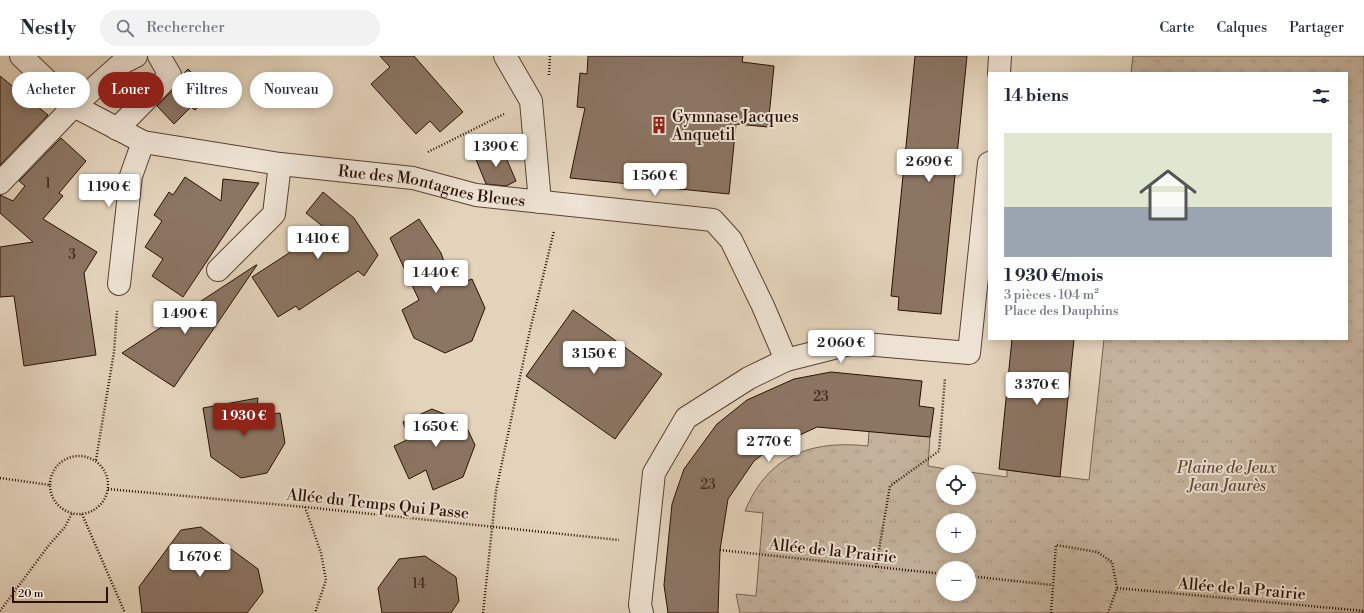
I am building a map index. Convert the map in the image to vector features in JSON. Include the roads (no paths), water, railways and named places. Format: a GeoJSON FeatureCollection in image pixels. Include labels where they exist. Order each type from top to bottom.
{"type":"FeatureCollection","features":[{"type":"Feature","properties":{"kind":"street","name":"Rue des Montagnes Bleues"},"geometry":{"type":"LineString","coordinates":[[22,56],[39,72]]}},
{"type":"Feature","properties":{"kind":"street"},"geometry":{"type":"LineString","coordinates":[[90,92],[122,63],[136,56]]}},
{"type":"Feature","properties":{"kind":"street"},"geometry":{"type":"LineString","coordinates":[[117,129],[170,75],[159,56]]}},
{"type":"Feature","properties":{"kind":"street"},"geometry":{"type":"LineString","coordinates":[[505,56],[531,101],[550,203]]}},
{"type":"Feature","properties":{"kind":"street"},"geometry":{"type":"LineString","coordinates":[[998,72],[1000,56]]}},
{"type":"Feature","properties":{"kind":"street"},"geometry":{"type":"LineString","coordinates":[[0,183],[72,108]]}},
{"type":"Feature","properties":{"kind":"street","name":"Rue des Montagnes Bleues"},"geometry":{"type":"LineString","coordinates":[[78,108],[143,142],[280,164],[413,178],[476,195],[712,220],[731,240],[763,306],[786,360]]}},
{"type":"Feature","properties":{"kind":"street"},"geometry":{"type":"LineString","coordinates":[[119,284],[131,176],[143,142]]}},
{"type":"Feature","properties":{"kind":"street"},"geometry":{"type":"LineString","coordinates":[[218,270],[274,214],[280,164]]}},
{"type":"Feature","properties":{"kind":"street"},"geometry":{"type":"LineString","coordinates":[[642,613],[640,605],[654,472],[686,418],[749,378],[786,360],[853,343],[969,353],[988,172]]}},
{"type":"Feature","properties":{"kind":"place","name":"Gymnase Jacques Anquetil"},"geometry":{"type":"Point","coordinates":[659,125]}},
{"type":"Feature","properties":{"kind":"park label","name":"Plaine de Jeux Jean Jaurès"},"geometry":{"type":"Point","coordinates":[1227,476]}}]}
